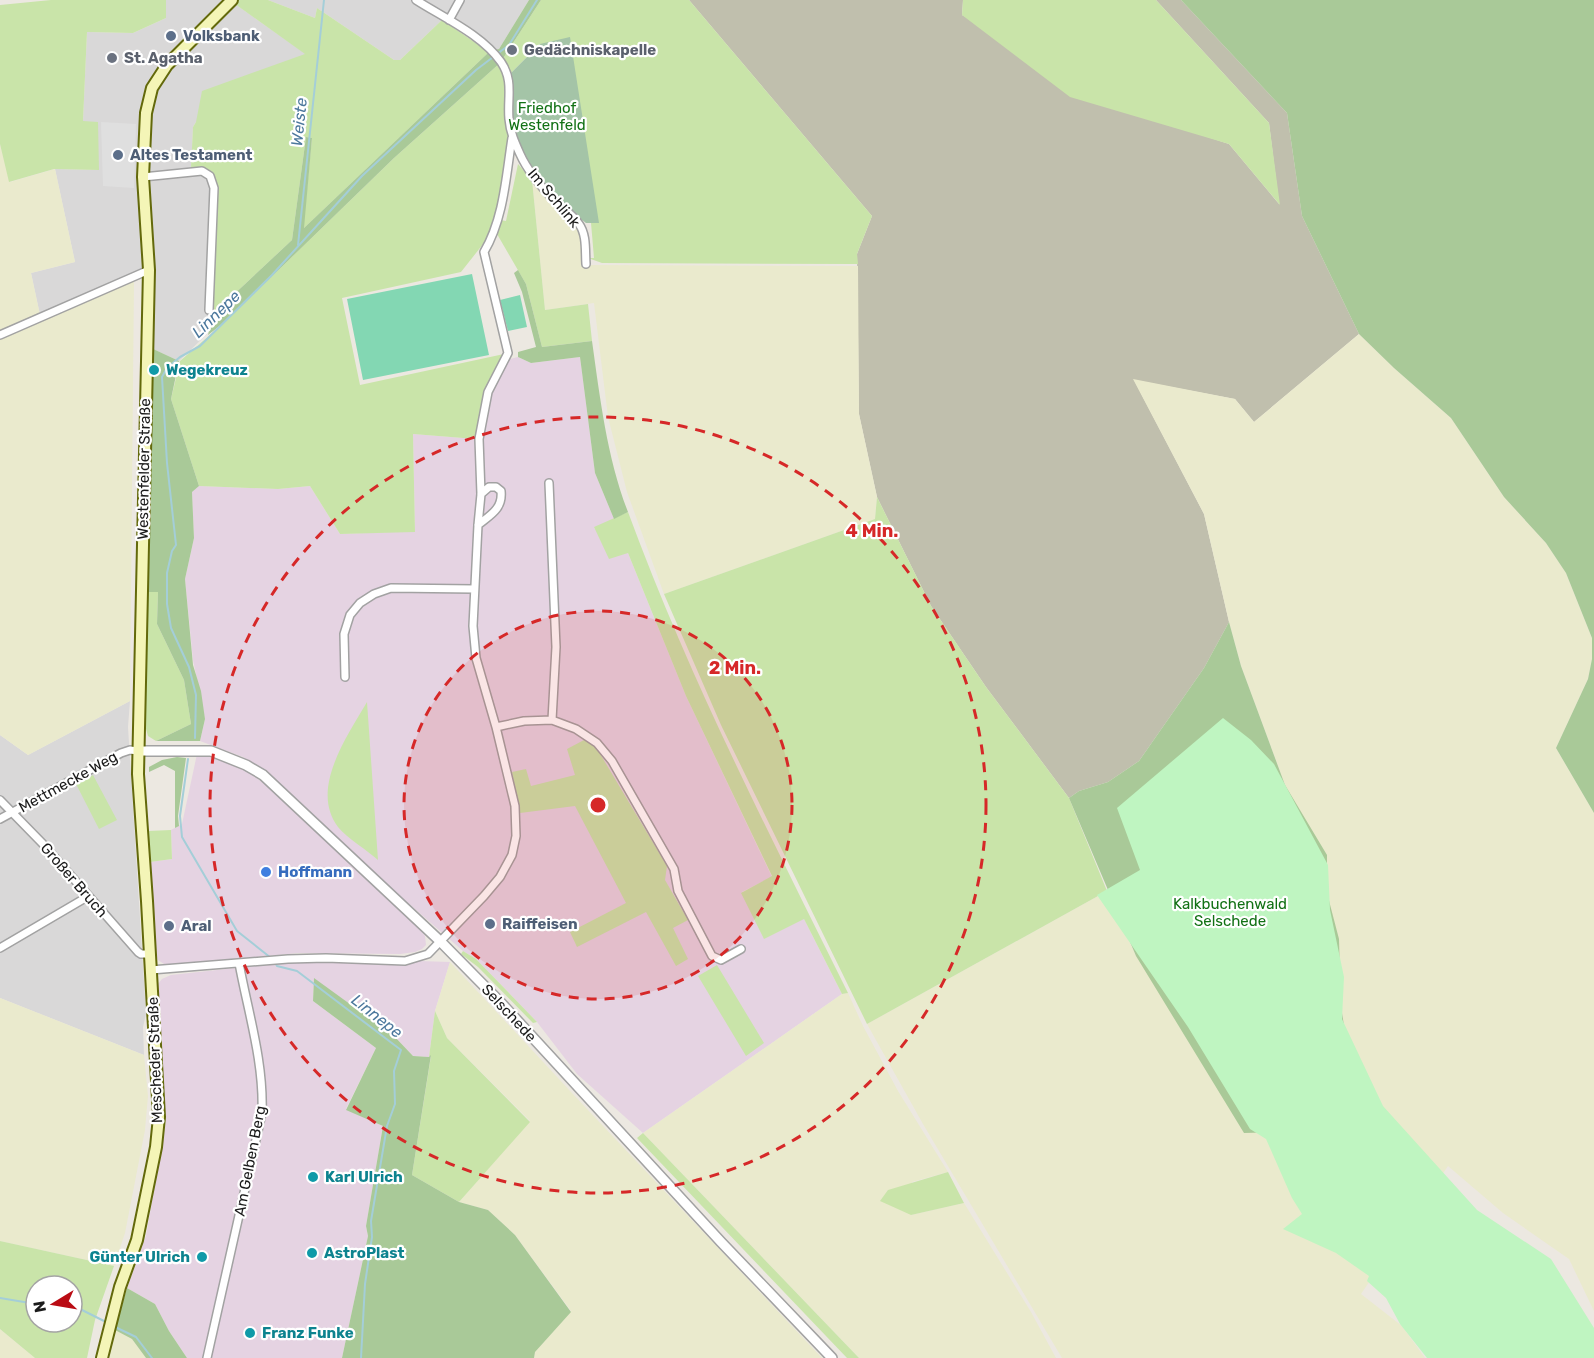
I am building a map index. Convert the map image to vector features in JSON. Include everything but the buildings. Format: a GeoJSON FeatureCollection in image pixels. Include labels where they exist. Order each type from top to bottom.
{"type":"FeatureCollection","features":[{"type":"Feature","properties":{"kind":"main road","name":"Westenfelder Straße"},"geometry":{"type":"LineString","coordinates":[[151,970],[139,802],[138,750],[149,270],[143,177],[146,113],[152,88],[166,66],[232,0]]}},
{"type":"Feature","properties":{"kind":"main road","name":"Mescheder Straße"},"geometry":{"type":"LineString","coordinates":[[102,1358],[137,1240],[158,1133],[159,1095],[151,970]]}},
{"type":"Feature","properties":{"kind":"street","name":"Im Schlink"},"geometry":{"type":"LineString","coordinates":[[416,0],[491,50],[501,62],[511,87],[508,111],[513,138],[521,157],[541,187],[579,224],[584,236],[586,264]]}},
{"type":"Feature","properties":{"kind":"street"},"geometry":{"type":"LineString","coordinates":[[449,20],[460,0]]}},
{"type":"Feature","properties":{"kind":"street"},"geometry":{"type":"LineString","coordinates":[[151,970],[284,959],[326,958],[405,962],[428,954],[484,896],[500,877],[512,855],[516,836],[515,806],[476,658],[473,626],[481,494],[479,439],[488,392],[508,353],[484,252],[493,236],[498,220],[513,138]]}},
{"type":"Feature","properties":{"kind":"street"},"geometry":{"type":"LineString","coordinates":[[143,177],[202,171],[210,176],[214,188],[208,310]]}},
{"type":"Feature","properties":{"kind":"street"},"geometry":{"type":"LineString","coordinates":[[0,335],[149,270]]}},
{"type":"Feature","properties":{"kind":"street"},"geometry":{"type":"LineString","coordinates":[[549,483],[556,647],[552,720]]}},
{"type":"Feature","properties":{"kind":"street"},"geometry":{"type":"LineString","coordinates":[[478,525],[499,508],[502,500],[501,491],[496,487],[489,487],[481,494]]}},
{"type":"Feature","properties":{"kind":"street"},"geometry":{"type":"LineString","coordinates":[[345,677],[344,634],[350,615],[360,603],[374,594],[391,588],[474,589]]}},
{"type":"Feature","properties":{"kind":"street"},"geometry":{"type":"LineString","coordinates":[[496,727],[524,721],[552,720],[576,729],[597,743],[612,761],[674,869],[678,891],[712,956],[721,960],[741,949]]}},
{"type":"Feature","properties":{"kind":"street","name":"Mettmecke Weg"},"geometry":{"type":"LineString","coordinates":[[0,819],[121,753],[138,750]]}},
{"type":"Feature","properties":{"kind":"street","name":"Selschede"},"geometry":{"type":"LineString","coordinates":[[138,750],[211,751],[246,765],[263,775],[440,940],[832,1358]]}},
{"type":"Feature","properties":{"kind":"street","name":"Großer Bruch"},"geometry":{"type":"LineString","coordinates":[[0,800],[138,952],[150,954]]}},
{"type":"Feature","properties":{"kind":"street"},"geometry":{"type":"LineString","coordinates":[[0,948],[87,897]]}},
{"type":"Feature","properties":{"kind":"street","name":"Am Gelben Berg"},"geometry":{"type":"LineString","coordinates":[[207,1358],[262,1113],[259,1058],[239,963]]}},
{"type":"Feature","properties":{"kind":"shaded area"},"geometry":{"type":"Polygon","coordinates":[[[166,0],[238,0],[235,4],[306,54],[196,122],[193,127],[191,167],[205,167],[213,172],[217,184],[213,314],[206,335],[179,361],[146,346],[146,267],[40,315],[31,273],[75,262],[55,169],[99,170],[83,121],[87,32],[133,33],[166,18],[166,0]]]}},
{"type":"Feature","properties":{"kind":"shaded area"},"geometry":{"type":"Polygon","coordinates":[[[268,0],[529,0],[499,49],[487,50],[442,20],[400,60],[394,60],[317,8],[315,18],[268,0]]]}},
{"type":"Feature","properties":{"kind":"shaded area"},"geometry":{"type":"Polygon","coordinates":[[[689,0],[963,0],[962,15],[1180,128],[1229,144],[1279,204],[1269,123],[1156,0],[1181,0],[1287,113],[1302,216],[1359,334],[1254,422],[1235,399],[1134,380],[1204,514],[1229,622],[1204,668],[1139,761],[1108,782],[1079,791],[1069,798],[986,687],[931,606],[877,497],[859,414],[857,254],[872,216],[689,0]]]}},
{"type":"Feature","properties":{"kind":"shaded area","name":"Altes Testament"},"geometry":{"type":"Polygon","coordinates":[[[101,122],[136,124],[134,188],[103,186],[101,122]]]}},
{"type":"Feature","properties":{"kind":"shaded area"},"geometry":{"type":"Polygon","coordinates":[[[0,144],[10,182],[55,169],[75,262],[31,273],[40,315],[0,332],[0,144]]]}},
{"type":"Feature","properties":{"kind":"shaded area"},"geometry":{"type":"Polygon","coordinates":[[[532,180],[579,229],[584,265],[858,266],[859,414],[877,497],[875,519],[664,594],[627,492],[608,417],[594,303],[545,310],[532,180]]]}},
{"type":"Feature","properties":{"kind":"shaded area"},"geometry":{"type":"Polygon","coordinates":[[[134,281],[130,701],[28,755],[0,735],[0,339],[134,281]]]}},
{"type":"Feature","properties":{"kind":"shaded area"},"geometry":{"type":"Polygon","coordinates":[[[1359,334],[1451,418],[1504,497],[1546,543],[1566,573],[1592,638],[1592,659],[1588,679],[1556,748],[1594,813],[1594,1311],[1569,1259],[1503,1213],[1448,1166],[1361,1294],[1402,1326],[1425,1358],[1062,1358],[923,1124],[867,1024],[1107,891],[1136,956],[1351,1067],[1341,1007],[1285,785],[1241,666],[1204,514],[1133,379],[1235,399],[1254,422],[1359,334]]]}},
{"type":"Feature","properties":{"kind":"shaded area"},"geometry":{"type":"Polygon","coordinates":[[[518,357],[531,363],[580,357],[595,473],[614,519],[594,528],[628,553],[686,696],[772,877],[742,892],[804,919],[842,994],[643,1133],[577,1074],[537,1022],[476,959],[463,951],[400,896],[268,776],[243,757],[200,741],[205,719],[193,660],[185,579],[194,538],[192,492],[199,486],[278,489],[310,486],[340,534],[415,531],[413,434],[476,439],[490,396],[510,359],[518,357]]]}},
{"type":"Feature","properties":{"kind":"shaded area"},"geometry":{"type":"Polygon","coordinates":[[[130,701],[128,727],[146,1014],[143,1027],[144,1055],[0,998],[0,735],[28,755],[130,701]]]}},
{"type":"Feature","properties":{"kind":"shaded area"},"geometry":{"type":"Polygon","coordinates":[[[197,754],[226,761],[248,771],[288,803],[420,930],[425,936],[426,945],[415,952],[400,954],[298,953],[173,965],[164,964],[158,960],[155,951],[150,862],[172,859],[171,830],[182,824],[197,754]]]}},
{"type":"Feature","properties":{"kind":"shaded area"},"geometry":{"type":"Polygon","coordinates":[[[326,958],[450,962],[435,1011],[429,1057],[413,1056],[394,1036],[314,979],[313,1001],[376,1048],[346,1109],[383,1126],[366,1226],[368,1236],[342,1358],[187,1358],[155,1304],[127,1288],[146,1236],[166,1122],[158,984],[162,979],[171,975],[326,958]]]}},
{"type":"Feature","properties":{"kind":"shaded area"},"geometry":{"type":"Polygon","coordinates":[[[450,962],[822,1358],[534,1358],[535,1352],[571,1311],[515,1235],[488,1210],[459,1202],[530,1121],[447,1038],[435,1011],[450,962]]]}},
{"type":"Feature","properties":{"kind":"shaded area"},"geometry":{"type":"Polygon","coordinates":[[[848,993],[898,1091],[948,1172],[912,1182],[911,1215],[964,1203],[1031,1312],[1056,1358],[859,1358],[643,1133],[842,994],[848,993]]]}},
{"type":"Feature","properties":{"kind":"shaded area"},"geometry":{"type":"Polygon","coordinates":[[[0,998],[144,1055],[148,1096],[145,1130],[125,1233],[114,1266],[0,1241],[0,998]]]}},
{"type":"Feature","properties":{"kind":"shaded area"},"geometry":{"type":"Polygon","coordinates":[[[0,1329],[35,1358],[0,1358],[0,1329]]]}},
{"type":"Feature","properties":{"kind":"shaded area"},"geometry":{"type":"Polygon","coordinates":[[[115,1330],[132,1339],[146,1358],[109,1358],[115,1330]]]}},
{"type":"Feature","properties":{"kind":"green space"},"geometry":{"type":"Polygon","coordinates":[[[51,0],[166,0],[166,18],[133,33],[87,32],[83,121],[98,122],[99,170],[54,169],[9,182],[0,144],[0,5],[51,0]]]}},
{"type":"Feature","properties":{"kind":"green space"},"geometry":{"type":"Polygon","coordinates":[[[238,0],[268,0],[315,18],[317,8],[394,60],[400,60],[442,20],[489,52],[303,229],[312,138],[306,137],[292,240],[213,314],[217,184],[208,170],[191,167],[193,127],[202,91],[305,54],[235,4],[238,0]]]}},
{"type":"Feature","properties":{"kind":"green space"},"geometry":{"type":"Polygon","coordinates":[[[529,0],[541,0],[502,60],[493,50],[499,49],[529,0]]]}},
{"type":"Feature","properties":{"kind":"green space"},"geometry":{"type":"Polygon","coordinates":[[[541,0],[689,0],[872,216],[857,254],[858,264],[602,263],[588,258],[594,258],[591,223],[598,223],[540,44],[510,74],[502,60],[541,0]]]}},
{"type":"Feature","properties":{"kind":"green space"},"geometry":{"type":"Polygon","coordinates":[[[963,0],[1156,0],[1269,123],[1280,205],[1229,144],[1070,97],[962,15],[963,0]]]}},
{"type":"Feature","properties":{"kind":"green space"},"geometry":{"type":"Polygon","coordinates":[[[1181,0],[1594,0],[1594,813],[1556,748],[1588,679],[1592,659],[1592,638],[1566,573],[1546,543],[1504,497],[1451,418],[1359,334],[1302,216],[1287,113],[1181,0]]]}},
{"type":"Feature","properties":{"kind":"green space","name":"Friedhof Westenfeld"},"geometry":{"type":"Polygon","coordinates":[[[570,37],[599,223],[586,223],[549,193],[525,159],[512,126],[510,74],[540,44],[570,37]]]}},
{"type":"Feature","properties":{"kind":"green space"},"geometry":{"type":"Polygon","coordinates":[[[489,52],[500,63],[394,158],[226,321],[208,335],[213,314],[292,240],[306,137],[312,138],[304,228],[489,52]]]}},
{"type":"Feature","properties":{"kind":"green space"},"geometry":{"type":"Polygon","coordinates":[[[500,63],[505,74],[509,133],[500,194],[491,234],[461,272],[342,298],[360,385],[504,354],[495,374],[476,439],[413,434],[415,532],[340,534],[310,486],[278,489],[199,486],[171,399],[180,361],[226,321],[394,158],[500,63]]]}},
{"type":"Feature","properties":{"kind":"green space"},"geometry":{"type":"Polygon","coordinates":[[[518,164],[532,180],[545,310],[588,304],[592,341],[542,347],[526,284],[497,234],[500,220],[506,221],[518,164]]]}},
{"type":"Feature","properties":{"kind":"green space"},"geometry":{"type":"Polygon","coordinates":[[[518,270],[526,284],[542,347],[592,341],[609,449],[628,512],[614,519],[595,473],[580,357],[531,363],[518,357],[518,352],[536,347],[522,292],[514,273],[518,270]]]}},
{"type":"Feature","properties":{"kind":"green space"},"geometry":{"type":"Polygon","coordinates":[[[472,274],[489,355],[363,380],[347,299],[472,274]]]}},
{"type":"Feature","properties":{"kind":"green space"},"geometry":{"type":"Polygon","coordinates":[[[520,295],[527,327],[508,331],[500,300],[520,295]]]}},
{"type":"Feature","properties":{"kind":"green space"},"geometry":{"type":"Polygon","coordinates":[[[151,348],[179,361],[171,399],[199,486],[192,492],[194,538],[185,579],[193,665],[201,691],[205,719],[200,741],[156,741],[191,724],[184,680],[157,624],[158,592],[148,592],[151,504],[151,348]]]}},
{"type":"Feature","properties":{"kind":"green space"},"geometry":{"type":"Polygon","coordinates":[[[877,497],[931,606],[986,687],[1069,798],[1107,891],[867,1024],[721,725],[664,594],[875,519],[877,497]]]}},
{"type":"Feature","properties":{"kind":"green space"},"geometry":{"type":"Polygon","coordinates":[[[628,512],[677,635],[704,695],[848,993],[842,994],[804,919],[764,939],[741,893],[772,876],[686,696],[628,553],[609,559],[594,527],[628,512]]]}},
{"type":"Feature","properties":{"kind":"green space"},"geometry":{"type":"Polygon","coordinates":[[[148,592],[158,592],[157,624],[184,680],[191,724],[156,741],[148,736],[143,718],[148,592]]]}},
{"type":"Feature","properties":{"kind":"green space"},"geometry":{"type":"Polygon","coordinates":[[[1229,622],[1241,666],[1285,785],[1327,855],[1327,893],[1339,939],[1341,1007],[1351,1067],[1323,1131],[1244,1133],[1136,956],[1069,798],[1079,791],[1108,782],[1139,761],[1204,668],[1229,622]]]}},
{"type":"Feature","properties":{"kind":"green space"},"geometry":{"type":"Polygon","coordinates":[[[367,702],[378,860],[338,827],[330,812],[328,796],[329,779],[342,746],[367,702]]]}},
{"type":"Feature","properties":{"kind":"green space","name":"Kalkbuchenwald Selschede"},"geometry":{"type":"Polygon","coordinates":[[[1223,718],[1251,740],[1274,764],[1328,865],[1330,910],[1344,977],[1342,1019],[1383,1106],[1477,1210],[1551,1259],[1594,1328],[1594,1358],[1427,1358],[1400,1324],[1386,1298],[1367,1281],[1369,1276],[1336,1253],[1283,1229],[1302,1214],[1292,1198],[1266,1139],[1250,1129],[1188,1027],[1097,895],[1140,870],[1117,808],[1223,718]]]}},
{"type":"Feature","properties":{"kind":"green space"},"geometry":{"type":"Polygon","coordinates":[[[584,740],[596,747],[667,866],[665,880],[688,920],[673,928],[688,959],[676,966],[646,912],[577,947],[570,932],[626,903],[575,806],[520,813],[512,772],[526,769],[531,786],[575,775],[567,749],[584,740]]]}},
{"type":"Feature","properties":{"kind":"green space"},"geometry":{"type":"Polygon","coordinates":[[[186,758],[178,816],[179,826],[175,828],[175,771],[164,765],[149,772],[149,767],[162,760],[186,758]]]}},
{"type":"Feature","properties":{"kind":"green space"},"geometry":{"type":"Polygon","coordinates":[[[93,775],[117,820],[99,829],[76,784],[93,775]]]}},
{"type":"Feature","properties":{"kind":"green space"},"geometry":{"type":"Polygon","coordinates":[[[171,830],[172,859],[150,862],[148,831],[171,830]]]}},
{"type":"Feature","properties":{"kind":"green space"},"geometry":{"type":"Polygon","coordinates":[[[463,951],[476,959],[537,1022],[533,1023],[478,967],[461,954],[463,951]]]}},
{"type":"Feature","properties":{"kind":"green space"},"geometry":{"type":"Polygon","coordinates":[[[717,965],[764,1043],[746,1056],[698,976],[717,965]]]}},
{"type":"Feature","properties":{"kind":"green space"},"geometry":{"type":"Polygon","coordinates":[[[314,978],[394,1036],[413,1056],[429,1057],[431,1055],[412,1175],[459,1202],[488,1210],[515,1235],[571,1312],[535,1352],[534,1358],[342,1358],[368,1236],[366,1226],[383,1126],[346,1110],[376,1048],[313,1001],[314,978]]]}},
{"type":"Feature","properties":{"kind":"green space"},"geometry":{"type":"Polygon","coordinates":[[[435,1011],[447,1038],[530,1122],[459,1202],[412,1175],[431,1056],[429,1057],[435,1011]]]}},
{"type":"Feature","properties":{"kind":"green space"},"geometry":{"type":"Polygon","coordinates":[[[643,1133],[859,1358],[847,1358],[637,1138],[643,1133]]]}},
{"type":"Feature","properties":{"kind":"green space"},"geometry":{"type":"Polygon","coordinates":[[[948,1172],[964,1203],[911,1215],[880,1201],[888,1190],[948,1172]]]}},
{"type":"Feature","properties":{"kind":"green space"},"geometry":{"type":"Polygon","coordinates":[[[0,1241],[114,1266],[95,1320],[87,1358],[35,1358],[0,1329],[0,1241]]]}},
{"type":"Feature","properties":{"kind":"green space"},"geometry":{"type":"Polygon","coordinates":[[[127,1288],[155,1304],[187,1358],[146,1358],[132,1339],[115,1330],[127,1288]]]}},
{"type":"Feature","properties":{"kind":"waterway","name":"Weiste"},"geometry":{"type":"LineString","coordinates":[[298,245],[324,0]]}},
{"type":"Feature","properties":{"kind":"waterway","name":"Linnepe"},"geometry":{"type":"LineString","coordinates":[[195,738],[196,695],[189,667],[171,628],[167,604],[167,573],[172,551],[176,545],[167,463],[162,377],[167,368],[180,357],[200,346],[272,275],[362,176],[476,70],[509,45],[537,0]]}},
{"type":"Feature","properties":{"kind":"waterway","name":"Linnepe"},"geometry":{"type":"LineString","coordinates":[[188,759],[180,816],[182,837],[237,931],[271,958]]}},
{"type":"Feature","properties":{"kind":"waterway","name":"Linnepe"},"geometry":{"type":"LineString","coordinates":[[275,963],[277,966],[297,971],[401,1050],[394,1071],[395,1104],[387,1126],[371,1221],[372,1237],[365,1284],[361,1358]]}},
{"type":"Feature","properties":{"kind":"waterway"},"geometry":{"type":"LineString","coordinates":[[0,1298],[24,1302]]}},
{"type":"Feature","properties":{"kind":"waterway"},"geometry":{"type":"LineString","coordinates":[[84,1311],[108,1323]]}},
{"type":"Feature","properties":{"kind":"waterway"},"geometry":{"type":"LineString","coordinates":[[113,1326],[136,1337],[152,1358]]}},
{"type":"Feature","properties":{"kind":"place","name":"Volksbank"},"geometry":{"type":"Point","coordinates":[171,36]}},
{"type":"Feature","properties":{"kind":"place","name":"Gedächniskapelle"},"geometry":{"type":"Point","coordinates":[512,50]}},
{"type":"Feature","properties":{"kind":"place","name":"St. Agatha"},"geometry":{"type":"Point","coordinates":[112,58]}},
{"type":"Feature","properties":{"kind":"place","name":"Altes Testament"},"geometry":{"type":"Point","coordinates":[118,155]}},
{"type":"Feature","properties":{"kind":"place","name":"Wegekreuz"},"geometry":{"type":"Point","coordinates":[154,370]}},
{"type":"Feature","properties":{"kind":"place","name":"Hoffmann"},"geometry":{"type":"Point","coordinates":[266,872]}},
{"type":"Feature","properties":{"kind":"place","name":"Raiffeisen"},"geometry":{"type":"Point","coordinates":[490,924]}},
{"type":"Feature","properties":{"kind":"place","name":"Aral"},"geometry":{"type":"Point","coordinates":[169,926]}},
{"type":"Feature","properties":{"kind":"place","name":"Karl Ulrich"},"geometry":{"type":"Point","coordinates":[313,1177]}},
{"type":"Feature","properties":{"kind":"place","name":"AstroPlast"},"geometry":{"type":"Point","coordinates":[312,1253]}},
{"type":"Feature","properties":{"kind":"place","name":"Günter Ulrich"},"geometry":{"type":"Point","coordinates":[202,1257]}},
{"type":"Feature","properties":{"kind":"place","name":"Franz Funke"},"geometry":{"type":"Point","coordinates":[250,1333]}}]}
